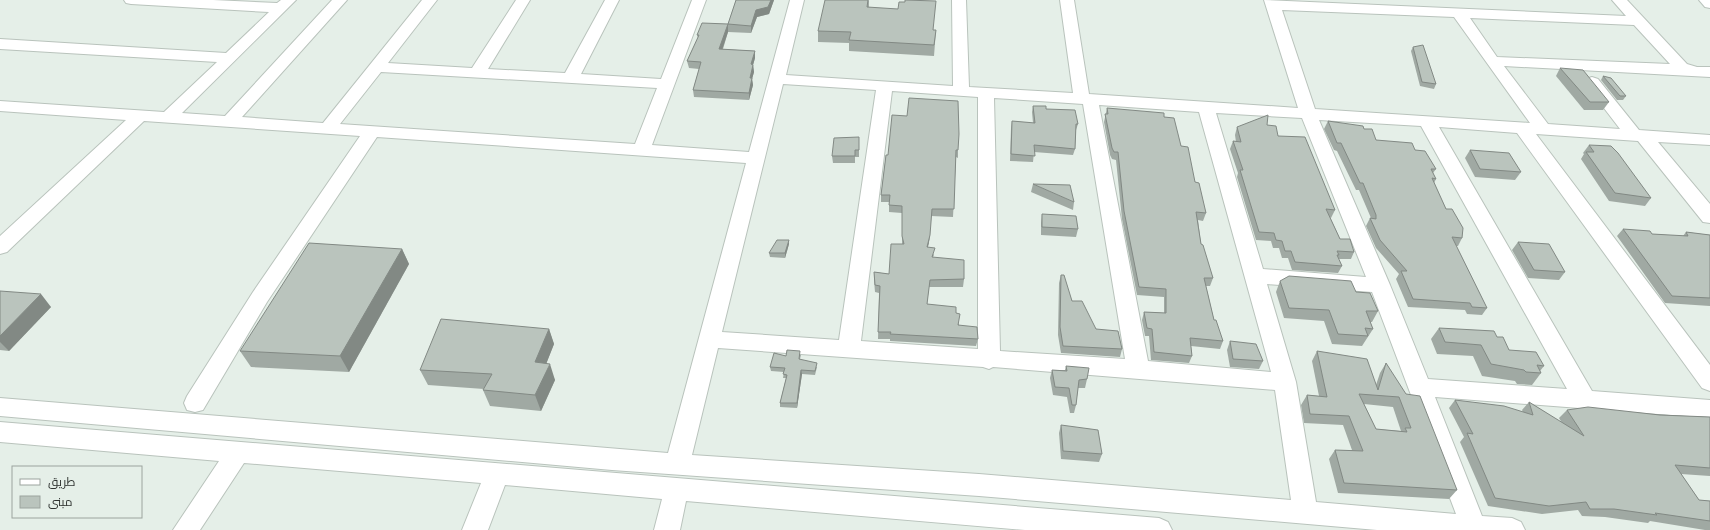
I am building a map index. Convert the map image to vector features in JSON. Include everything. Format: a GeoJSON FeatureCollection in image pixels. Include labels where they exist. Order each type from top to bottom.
{"type":"FeatureCollection","features":[{"type":"Feature","properties":{"kind":"street"},"geometry":{"type":"LineString","coordinates":[[131,0],[285,4]]}},
{"type":"Feature","properties":{"kind":"street"},"geometry":{"type":"LineString","coordinates":[[229,122],[340,0]]}},
{"type":"Feature","properties":{"kind":"street"},"geometry":{"type":"LineString","coordinates":[[328,128],[430,0]]}},
{"type":"Feature","properties":{"kind":"street"},"geometry":{"type":"LineString","coordinates":[[477,73],[523,0]]}},
{"type":"Feature","properties":{"kind":"street"},"geometry":{"type":"LineString","coordinates":[[570,79],[612,0]]}},
{"type":"Feature","properties":{"kind":"street"},"geometry":{"type":"LineString","coordinates":[[642,150],[699,0]]}},
{"type":"Feature","properties":{"kind":"street"},"geometry":{"type":"LineString","coordinates":[[677,464],[797,0]]}},
{"type":"Feature","properties":{"kind":"street"},"geometry":{"type":"LineString","coordinates":[[959,0],[961,91]]}},
{"type":"Feature","properties":{"kind":"street"},"geometry":{"type":"LineString","coordinates":[[1067,0],[1138,369]]}},
{"type":"Feature","properties":{"kind":"street"},"geometry":{"type":"LineString","coordinates":[[1619,0],[1681,67],[1688,70]]}},
{"type":"Feature","properties":{"kind":"street"},"geometry":{"type":"LineString","coordinates":[[1706,0],[1710,4]]}},
{"type":"Feature","properties":{"kind":"street"},"geometry":{"type":"LineString","coordinates":[[1474,527],[1380,285],[1308,113],[1271,2],[1639,21]]}},
{"type":"Feature","properties":{"kind":"street"},"geometry":{"type":"LineString","coordinates":[[168,118],[285,4]]}},
{"type":"Feature","properties":{"kind":"street"},"geometry":{"type":"LineString","coordinates":[[1458,12],[1543,129]]}},
{"type":"Feature","properties":{"kind":"street"},"geometry":{"type":"LineString","coordinates":[[0,44],[230,58]]}},
{"type":"Feature","properties":{"kind":"street"},"geometry":{"type":"LineString","coordinates":[[1492,60],[1710,72]]}},
{"type":"Feature","properties":{"kind":"street"},"geometry":{"type":"LineString","coordinates":[[1578,65],[1710,217]]}},
{"type":"Feature","properties":{"kind":"street"},"geometry":{"type":"LineString","coordinates":[[377,67],[668,84]]}},
{"type":"Feature","properties":{"kind":"street"},"geometry":{"type":"LineString","coordinates":[[777,79],[1710,140]]}},
{"type":"Feature","properties":{"kind":"street"},"geometry":{"type":"LineString","coordinates":[[849,349],[885,86]]}},
{"type":"Feature","properties":{"kind":"street"},"geometry":{"type":"LineString","coordinates":[[986,92],[989,360]]}},
{"type":"Feature","properties":{"kind":"street"},"geometry":{"type":"LineString","coordinates":[[0,106],[756,158]]}},
{"type":"Feature","properties":{"kind":"street"},"geometry":{"type":"LineString","coordinates":[[1206,107],[1285,382],[1304,512]]}},
{"type":"Feature","properties":{"kind":"street"},"geometry":{"type":"LineString","coordinates":[[0,246],[140,116]]}},
{"type":"Feature","properties":{"kind":"street"},"geometry":{"type":"LineString","coordinates":[[1427,121],[1585,400]]}},
{"type":"Feature","properties":{"kind":"street"},"geometry":{"type":"LineString","coordinates":[[1522,127],[1710,382]]}},
{"type":"Feature","properties":{"kind":"street"},"geometry":{"type":"LineString","coordinates":[[195,403],[260,297],[372,131]]}},
{"type":"Feature","properties":{"kind":"street"},"geometry":{"type":"LineString","coordinates":[[1255,276],[1380,285]]}},
{"type":"Feature","properties":{"kind":"street"},"geometry":{"type":"LineString","coordinates":[[710,339],[989,360],[1138,369],[1285,382]]}},
{"type":"Feature","properties":{"kind":"street"},"geometry":{"type":"LineString","coordinates":[[1420,387],[1710,409]]}},
{"type":"Feature","properties":{"kind":"street"},"geometry":{"type":"LineString","coordinates":[[0,407],[677,464],[905,479],[1512,530]]}},
{"type":"Feature","properties":{"kind":"street"},"geometry":{"type":"LineString","coordinates":[[146,445],[164,422]]}},
{"type":"Feature","properties":{"kind":"street"},"geometry":{"type":"LineString","coordinates":[[0,432],[1151,530]]}},
{"type":"Feature","properties":{"kind":"street"},"geometry":{"type":"LineString","coordinates":[[186,530],[237,453]]}},
{"type":"Feature","properties":{"kind":"street"},"geometry":{"type":"LineString","coordinates":[[475,530],[497,475]]}},
{"type":"Feature","properties":{"kind":"street"},"geometry":{"type":"LineString","coordinates":[[904,509],[912,505],[916,499],[917,491],[913,484],[905,479]]}},
{"type":"Feature","properties":{"kind":"street"},"geometry":{"type":"LineString","coordinates":[[972,515],[966,501],[967,494],[972,488],[979,485]]}},
{"type":"Feature","properties":{"kind":"street"},"geometry":{"type":"LineString","coordinates":[[667,530],[676,490]]}},
{"type":"Feature","properties":{"kind":"building"},"geometry":{"type":"Polygon","coordinates":[[[736,0],[771,0],[768,7],[756,10],[751,26],[728,24],[736,0]]]}},
{"type":"Feature","properties":{"kind":"building"},"geometry":{"type":"Polygon","coordinates":[[[825,0],[868,0],[867,7],[898,9],[899,2],[905,2],[905,0],[936,1],[933,30],[936,30],[934,45],[849,40],[851,32],[818,31],[825,0]]]}},
{"type":"Feature","properties":{"kind":"building"},"geometry":{"type":"Polygon","coordinates":[[[702,23],[728,24],[719,49],[755,51],[751,64],[753,65],[749,93],[693,90],[701,62],[687,61],[699,35],[697,35],[702,23]]]}},
{"type":"Feature","properties":{"kind":"building"},"geometry":{"type":"Polygon","coordinates":[[[1423,45],[1436,84],[1422,82],[1413,47],[1423,45]]]}},
{"type":"Feature","properties":{"kind":"building"},"geometry":{"type":"Polygon","coordinates":[[[1560,68],[1583,70],[1609,102],[1590,102],[1560,68]]]}},
{"type":"Feature","properties":{"kind":"building"},"geometry":{"type":"Polygon","coordinates":[[[1603,76],[1611,78],[1626,96],[1620,96],[1603,76]]]}},
{"type":"Feature","properties":{"kind":"building"},"geometry":{"type":"Polygon","coordinates":[[[909,98],[958,101],[959,134],[958,150],[956,150],[954,209],[932,209],[930,235],[927,247],[935,248],[932,257],[964,260],[964,279],[930,280],[927,304],[956,307],[956,313],[960,314],[958,325],[977,327],[978,339],[878,332],[880,286],[875,285],[874,272],[889,274],[891,244],[904,244],[902,236],[902,206],[889,205],[890,195],[881,195],[886,155],[888,155],[892,115],[907,116],[909,98]]]}},
{"type":"Feature","properties":{"kind":"building"},"geometry":{"type":"Polygon","coordinates":[[[1033,106],[1046,106],[1046,109],[1075,110],[1078,124],[1076,124],[1075,149],[1034,145],[1035,156],[1011,154],[1012,121],[1035,123],[1033,106]]]}},
{"type":"Feature","properties":{"kind":"building"},"geometry":{"type":"Polygon","coordinates":[[[1107,108],[1164,113],[1164,117],[1174,118],[1181,146],[1188,147],[1195,182],[1199,183],[1206,213],[1196,212],[1201,244],[1203,245],[1213,278],[1204,278],[1214,320],[1216,320],[1223,341],[1190,338],[1192,356],[1154,352],[1152,329],[1147,328],[1144,312],[1166,313],[1166,289],[1139,287],[1124,211],[1118,152],[1114,152],[1112,148],[1105,114],[1108,114],[1107,108]]]}},
{"type":"Feature","properties":{"kind":"building"},"geometry":{"type":"Polygon","coordinates":[[[1268,115],[1267,125],[1276,126],[1278,136],[1305,137],[1335,210],[1326,209],[1340,239],[1350,239],[1354,252],[1337,251],[1339,255],[1337,255],[1342,266],[1295,262],[1291,251],[1285,251],[1282,241],[1276,240],[1274,233],[1259,232],[1240,170],[1243,170],[1233,141],[1241,142],[1237,127],[1268,115]]]}},
{"type":"Feature","properties":{"kind":"building"},"geometry":{"type":"Polygon","coordinates":[[[1328,121],[1363,126],[1364,129],[1372,129],[1376,140],[1412,143],[1415,150],[1425,151],[1436,169],[1431,169],[1436,179],[1432,178],[1446,209],[1452,209],[1463,228],[1462,238],[1452,237],[1487,308],[1472,307],[1470,303],[1413,299],[1401,271],[1407,271],[1380,240],[1370,218],[1376,219],[1376,215],[1363,183],[1360,183],[1341,143],[1337,143],[1328,121]]]}},
{"type":"Feature","properties":{"kind":"building"},"geometry":{"type":"Polygon","coordinates":[[[859,137],[859,150],[855,150],[855,156],[832,156],[834,138],[859,137]]]}},
{"type":"Feature","properties":{"kind":"building"},"geometry":{"type":"Polygon","coordinates":[[[1589,145],[1611,146],[1618,153],[1651,198],[1615,193],[1586,152],[1594,152],[1589,145]]]}},
{"type":"Feature","properties":{"kind":"building"},"geometry":{"type":"Polygon","coordinates":[[[1470,150],[1509,153],[1521,172],[1480,169],[1470,150]]]}},
{"type":"Feature","properties":{"kind":"building"},"geometry":{"type":"Polygon","coordinates":[[[1033,184],[1070,185],[1074,202],[1033,184]]]}},
{"type":"Feature","properties":{"kind":"building"},"geometry":{"type":"Polygon","coordinates":[[[1042,214],[1076,216],[1078,229],[1042,227],[1042,214]]]}},
{"type":"Feature","properties":{"kind":"building"},"geometry":{"type":"Polygon","coordinates":[[[1623,229],[1650,231],[1652,234],[1688,236],[1686,232],[1710,235],[1710,298],[1672,296],[1623,229]]]}},
{"type":"Feature","properties":{"kind":"building"},"geometry":{"type":"Polygon","coordinates":[[[777,240],[789,240],[785,253],[769,253],[777,240]]]}},
{"type":"Feature","properties":{"kind":"building"},"geometry":{"type":"Polygon","coordinates":[[[1518,242],[1549,244],[1565,272],[1534,270],[1518,242]]]}},
{"type":"Feature","properties":{"kind":"building"},"geometry":{"type":"Polygon","coordinates":[[[309,243],[402,249],[340,356],[240,351],[309,243]]]}},
{"type":"Feature","properties":{"kind":"building"},"geometry":{"type":"Polygon","coordinates":[[[1061,275],[1064,275],[1072,301],[1082,301],[1096,329],[1118,331],[1122,349],[1063,346],[1060,327],[1061,275]]]}},
{"type":"Feature","properties":{"kind":"building"},"geometry":{"type":"Polygon","coordinates":[[[1289,276],[1351,281],[1356,292],[1370,293],[1378,311],[1366,311],[1373,329],[1365,328],[1368,336],[1338,334],[1329,310],[1289,308],[1280,281],[1289,276]]]}},
{"type":"Feature","properties":{"kind":"building"},"geometry":{"type":"Polygon","coordinates":[[[0,291],[41,294],[0,336],[0,291]]]}},
{"type":"Feature","properties":{"kind":"building"},"geometry":{"type":"Polygon","coordinates":[[[441,319],[549,329],[535,362],[550,364],[535,395],[483,390],[492,374],[420,370],[441,319]]]}},
{"type":"Feature","properties":{"kind":"building"},"geometry":{"type":"Polygon","coordinates":[[[1439,328],[1494,331],[1497,337],[1503,337],[1509,350],[1536,352],[1544,366],[1537,365],[1541,373],[1526,372],[1524,370],[1491,364],[1481,345],[1445,342],[1439,328]]]}},
{"type":"Feature","properties":{"kind":"building"},"geometry":{"type":"Polygon","coordinates":[[[1230,341],[1256,344],[1263,361],[1233,359],[1230,341]]]}},
{"type":"Feature","properties":{"kind":"building"},"geometry":{"type":"Polygon","coordinates":[[[787,350],[800,351],[799,359],[817,363],[815,371],[801,370],[797,403],[780,403],[787,375],[783,374],[785,368],[770,367],[774,353],[786,356],[787,350]]]}},
{"type":"Feature","properties":{"kind":"building"},"geometry":{"type":"Polygon","coordinates":[[[1317,351],[1367,359],[1378,390],[1386,363],[1406,394],[1420,396],[1457,490],[1344,483],[1335,450],[1363,451],[1349,416],[1310,414],[1307,395],[1327,397],[1317,351]],[[1359,394],[1376,429],[1407,432],[1405,428],[1411,428],[1399,397],[1359,394]]]}},
{"type":"Feature","properties":{"kind":"building"},"geometry":{"type":"Polygon","coordinates":[[[1066,366],[1089,368],[1087,379],[1079,380],[1076,405],[1072,405],[1069,388],[1055,387],[1052,370],[1067,371],[1066,366]]]}},
{"type":"Feature","properties":{"kind":"building"},"geometry":{"type":"Polygon","coordinates":[[[1455,400],[1504,406],[1533,415],[1529,402],[1584,436],[1567,410],[1588,407],[1660,415],[1710,417],[1710,468],[1675,465],[1699,500],[1710,501],[1710,521],[1655,513],[1657,515],[1614,509],[1590,509],[1586,502],[1549,506],[1495,498],[1467,433],[1473,434],[1455,400]]]}},
{"type":"Feature","properties":{"kind":"building"},"geometry":{"type":"Polygon","coordinates":[[[1061,425],[1098,430],[1102,454],[1063,451],[1061,425]]]}}]}
